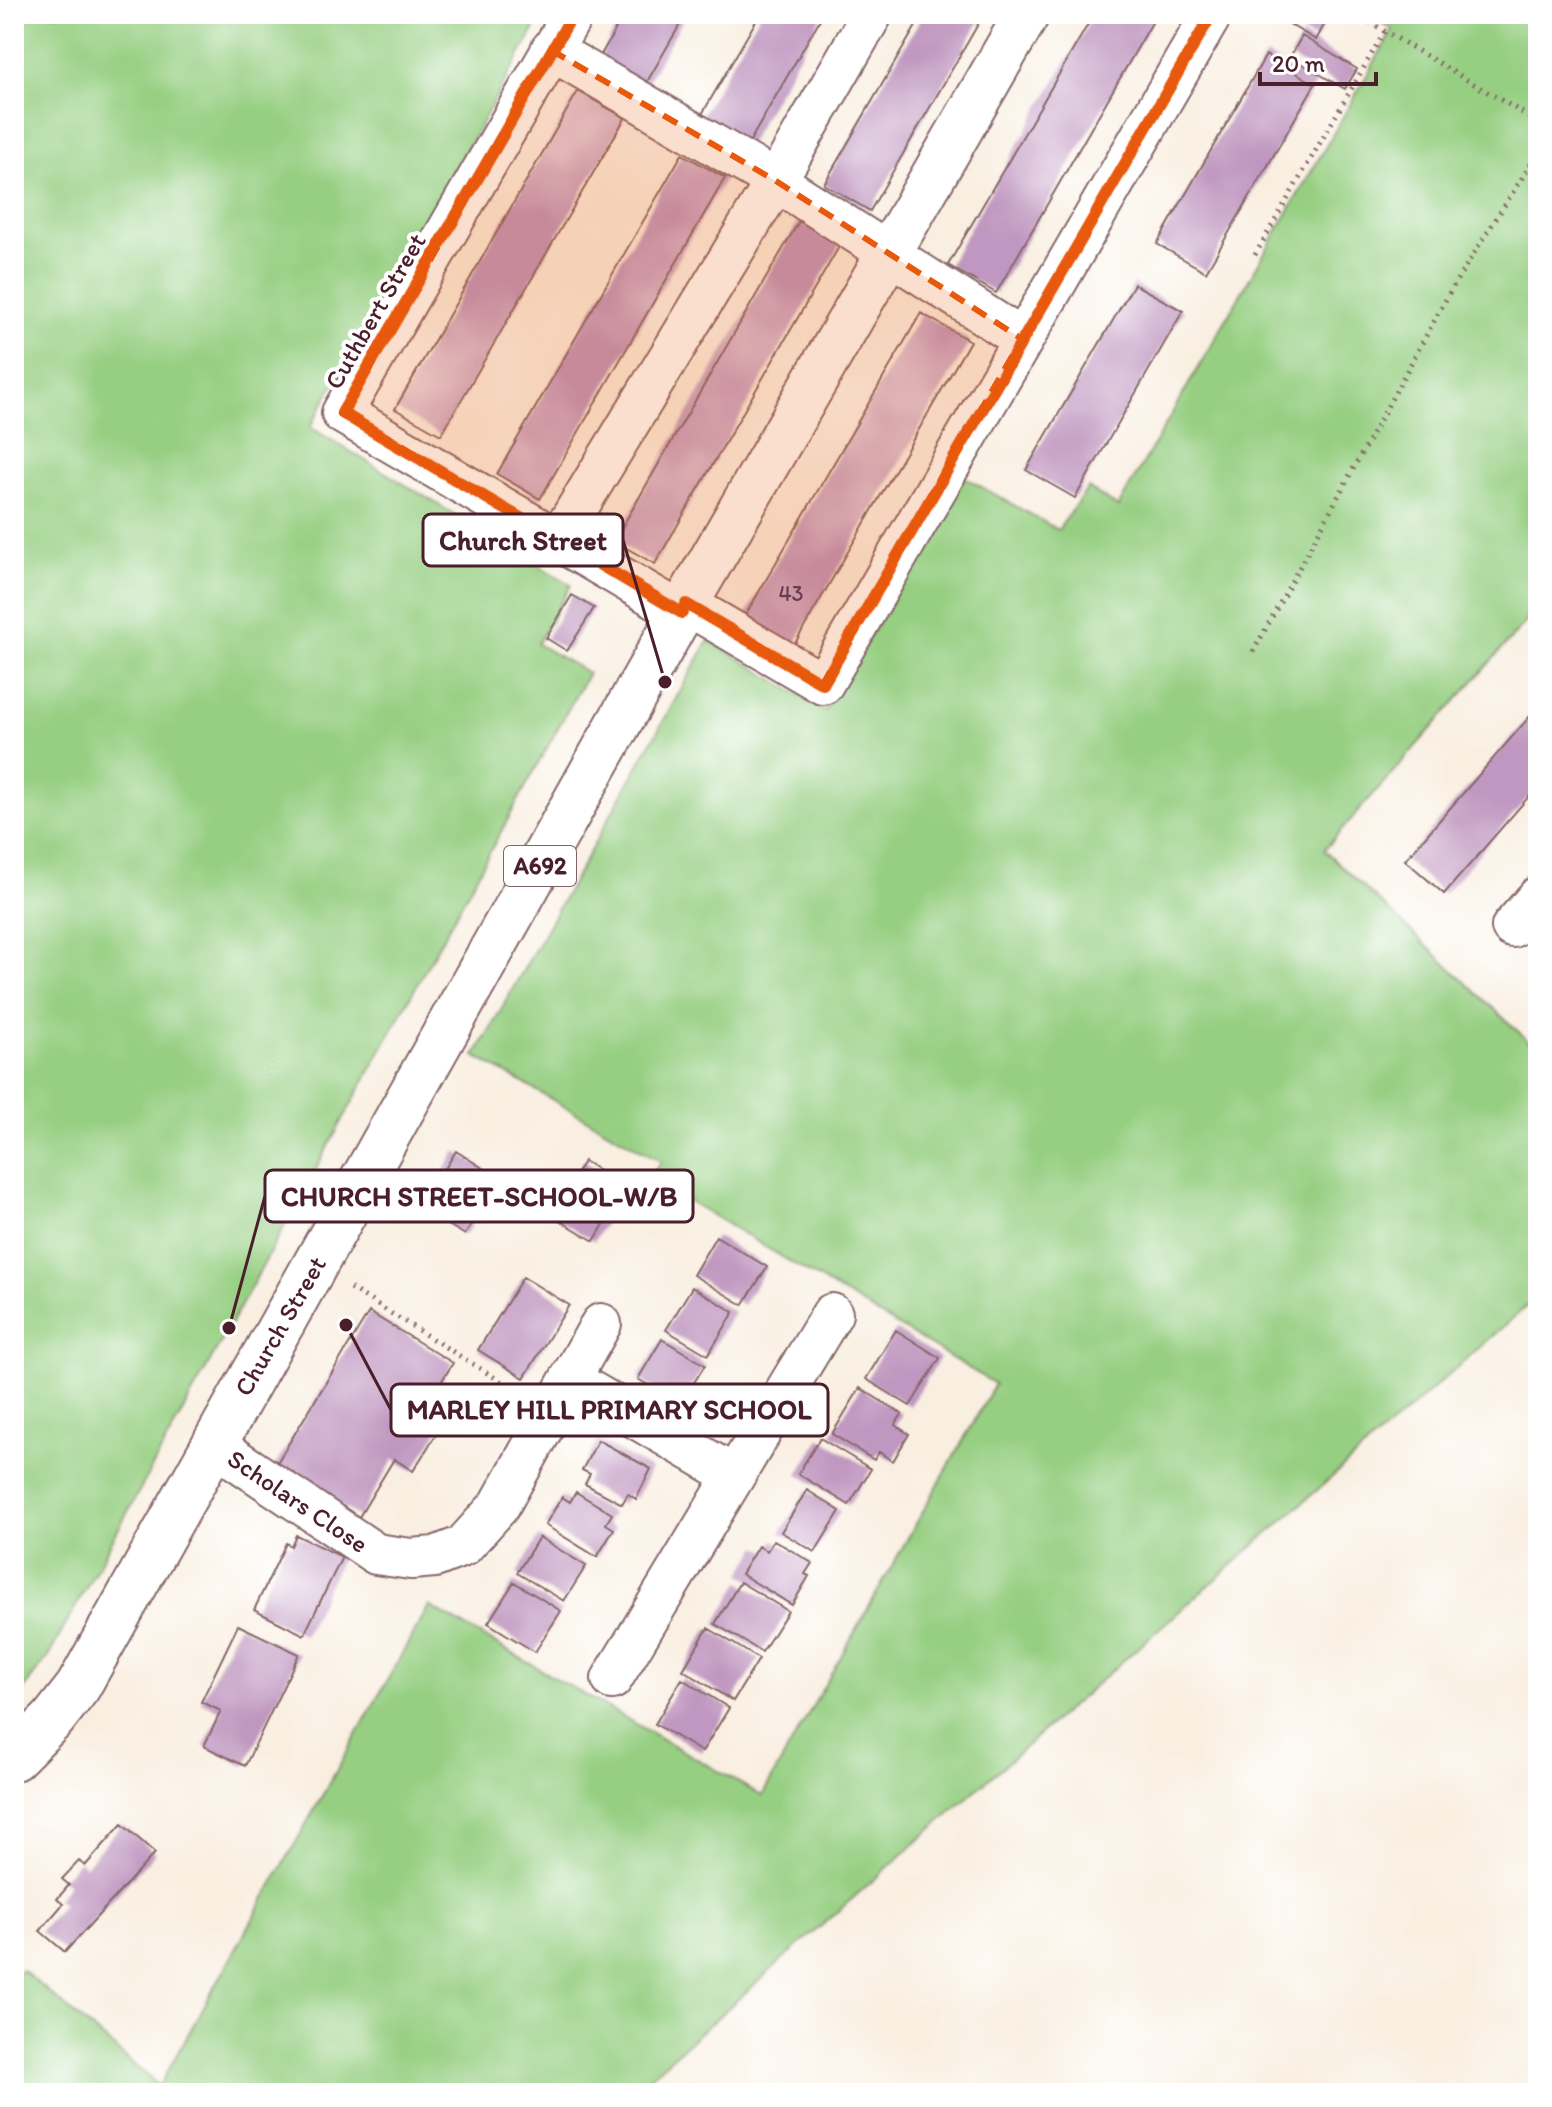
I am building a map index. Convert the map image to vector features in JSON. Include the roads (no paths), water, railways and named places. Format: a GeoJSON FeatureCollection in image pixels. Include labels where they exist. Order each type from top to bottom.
{"type":"FeatureCollection","features":[{"type":"Feature","properties":{"kind":"highway","name":"Church Street"},"geometry":{"type":"LineString","coordinates":[[14,1758],[53,1719],[78,1687],[684,608],[1027,14]]}},
{"type":"Feature","properties":{"kind":"street","name":"Cuthbert Street"},"geometry":{"type":"LineString","coordinates":[[573,14],[342,413],[558,540],[823,684],[1022,339]]}},
{"type":"Feature","properties":{"kind":"street"},"geometry":{"type":"LineString","coordinates":[[558,540],[776,181],[872,14]]}},
{"type":"Feature","properties":{"kind":"street"},"geometry":{"type":"LineString","coordinates":[[551,50],[776,181],[1022,339],[1212,14]]}},
{"type":"Feature","properties":{"kind":"street"},"geometry":{"type":"LineString","coordinates":[[1512,927],[1538,897]]}},
{"type":"Feature","properties":{"kind":"street"},"geometry":{"type":"LineString","coordinates":[[612,1679],[832,1314]]}},
{"type":"Feature","properties":{"kind":"street","name":"Scholars Close"},"geometry":{"type":"LineString","coordinates":[[213,1444],[376,1554],[423,1558],[463,1546],[490,1516],[552,1415],[601,1324]]}},
{"type":"Feature","properties":{"kind":"street"},"geometry":{"type":"LineString","coordinates":[[571,1380],[733,1475]]}},
{"type":"Feature","properties":{"kind":"place","name":"Church Street"},"geometry":{"type":"Point","coordinates":[665,682]}},
{"type":"Feature","properties":{"kind":"place","name":"MARLEY HILL PRIMARY SCHOOL"},"geometry":{"type":"Point","coordinates":[346,1325]}},
{"type":"Feature","properties":{"kind":"place","name":"CHURCH STREET-SCHOOL-W/B"},"geometry":{"type":"Point","coordinates":[229,1328]}}]}
